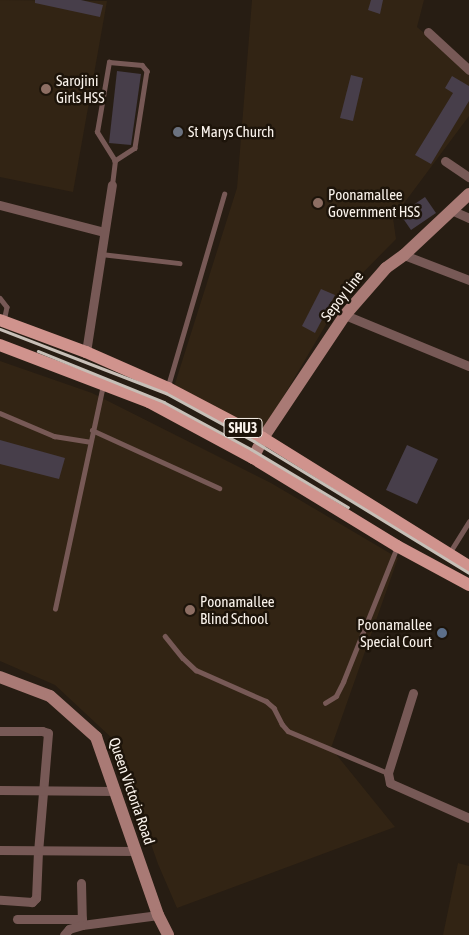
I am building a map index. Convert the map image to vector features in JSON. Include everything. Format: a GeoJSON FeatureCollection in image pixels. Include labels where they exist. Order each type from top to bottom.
{"type":"FeatureCollection","features":[{"type":"Feature","properties":{"kind":"main road","name":"SHU3"},"geometry":{"type":"LineString","coordinates":[[2,321],[86,352],[168,388],[263,438],[406,526],[448,555],[469,566]]}},
{"type":"Feature","properties":{"kind":"main road","name":"SHU3"},"geometry":{"type":"LineString","coordinates":[[0,345],[104,383],[149,402],[253,458],[397,546],[469,585]]}},
{"type":"Feature","properties":{"kind":"street"},"geometry":{"type":"LineString","coordinates":[[428,32],[469,70]]}},
{"type":"Feature","properties":{"kind":"street"},"geometry":{"type":"LineString","coordinates":[[445,161],[469,177]]}},
{"type":"Feature","properties":{"kind":"street"},"geometry":{"type":"LineString","coordinates":[[86,352],[112,185]]}},
{"type":"Feature","properties":{"kind":"street","name":"Sepoy Line"},"geometry":{"type":"LineString","coordinates":[[253,458],[263,438],[345,316],[386,268],[404,255],[469,194]]}},
{"type":"Feature","properties":{"kind":"street"},"geometry":{"type":"LineString","coordinates":[[0,205],[104,232]]}},
{"type":"Feature","properties":{"kind":"street"},"geometry":{"type":"LineString","coordinates":[[451,210],[469,218]]}},
{"type":"Feature","properties":{"kind":"street"},"geometry":{"type":"LineString","coordinates":[[404,255],[469,280]]}},
{"type":"Feature","properties":{"kind":"street"},"geometry":{"type":"LineString","coordinates":[[345,316],[469,366]]}},
{"type":"Feature","properties":{"kind":"street","name":"Queen Victoria Road"},"geometry":{"type":"LineString","coordinates":[[0,677],[50,696],[96,738],[158,914],[168,935]]}},
{"type":"Feature","properties":{"kind":"street"},"geometry":{"type":"LineString","coordinates":[[413,693],[388,772],[390,783],[469,818]]}},
{"type":"Feature","properties":{"kind":"street"},"geometry":{"type":"LineString","coordinates":[[0,731],[42,731],[48,733],[35,901],[0,900]]}},
{"type":"Feature","properties":{"kind":"street"},"geometry":{"type":"LineString","coordinates":[[0,790],[116,792]]}},
{"type":"Feature","properties":{"kind":"street"},"geometry":{"type":"LineString","coordinates":[[0,850],[136,851]]}},
{"type":"Feature","properties":{"kind":"street"},"geometry":{"type":"LineString","coordinates":[[81,883],[82,922]]}},
{"type":"Feature","properties":{"kind":"street"},"geometry":{"type":"LineString","coordinates":[[17,919],[82,922],[158,914]]}},
{"type":"Feature","properties":{"kind":"street"},"geometry":{"type":"LineString","coordinates":[[64,935],[69,929],[82,922]]}},
{"type":"Feature","properties":{"kind":"lane"},"geometry":{"type":"LineString","coordinates":[[112,185],[115,161],[98,132],[109,62],[142,65],[147,71],[135,148],[115,161]]}},
{"type":"Feature","properties":{"kind":"lane"},"geometry":{"type":"LineString","coordinates":[[168,388],[224,194]]}},
{"type":"Feature","properties":{"kind":"lane"},"geometry":{"type":"LineString","coordinates":[[101,254],[179,263]]}},
{"type":"Feature","properties":{"kind":"lane"},"geometry":{"type":"LineString","coordinates":[[0,298],[7,307],[2,321]]}},
{"type":"Feature","properties":{"kind":"lane"},"geometry":{"type":"LineString","coordinates":[[56,610],[92,430],[104,383]]}},
{"type":"Feature","properties":{"kind":"lane"},"geometry":{"type":"LineString","coordinates":[[0,413],[54,436],[90,442]]}},
{"type":"Feature","properties":{"kind":"lane"},"geometry":{"type":"LineString","coordinates":[[92,430],[219,488]]}},
{"type":"Feature","properties":{"kind":"lane"},"geometry":{"type":"LineString","coordinates":[[448,555],[469,521]]}},
{"type":"Feature","properties":{"kind":"lane"},"geometry":{"type":"LineString","coordinates":[[325,702],[336,696],[343,682],[397,546]]}},
{"type":"Feature","properties":{"kind":"lane"},"geometry":{"type":"LineString","coordinates":[[165,636],[183,658],[196,670],[266,701],[274,708],[288,731],[388,772]]}},
{"type":"Feature","properties":{"kind":"shaded area","name":"Sarojini Girls HSS"},"geometry":{"type":"Polygon","coordinates":[[[0,0],[107,1],[73,192],[0,177],[0,0]]]}},
{"type":"Feature","properties":{"kind":"shaded area","name":"Poonamallee Government HSS"},"geometry":{"type":"Polygon","coordinates":[[[252,0],[424,0],[417,27],[469,71],[469,116],[393,218],[396,239],[347,289],[260,436],[173,390],[237,188],[252,0]]]}},
{"type":"Feature","properties":{"kind":"shaded area","name":"Poonamallee Blind School"},"geometry":{"type":"Polygon","coordinates":[[[0,361],[92,393],[271,483],[398,558],[331,748],[395,827],[177,908],[158,864],[115,741],[55,685],[0,661],[0,361]]]}},
{"type":"Feature","properties":{"kind":"shaded area"},"geometry":{"type":"Polygon","coordinates":[[[458,863],[469,866],[469,935],[443,935],[458,863]]]}},
{"type":"Feature","properties":{"kind":"building"},"geometry":{"type":"Polygon","coordinates":[[[35,0],[81,0],[103,5],[100,17],[35,3],[35,0]]]}},
{"type":"Feature","properties":{"kind":"building"},"geometry":{"type":"Polygon","coordinates":[[[371,0],[383,0],[380,14],[368,10],[371,0]]]}},
{"type":"Feature","properties":{"kind":"building"},"geometry":{"type":"Polygon","coordinates":[[[117,71],[141,74],[131,145],[109,143],[117,71]]]}},
{"type":"Feature","properties":{"kind":"building"},"geometry":{"type":"Polygon","coordinates":[[[351,75],[363,78],[353,121],[340,118],[351,75]]]}},
{"type":"Feature","properties":{"kind":"building"},"geometry":{"type":"Polygon","coordinates":[[[452,76],[469,86],[469,101],[431,164],[415,155],[453,93],[445,88],[452,76]]]}},
{"type":"Feature","properties":{"kind":"building"},"geometry":{"type":"Polygon","coordinates":[[[425,197],[436,213],[411,230],[400,214],[425,197]]]}},
{"type":"Feature","properties":{"kind":"building"},"geometry":{"type":"Polygon","coordinates":[[[321,289],[335,295],[315,333],[302,326],[321,289]]]}},
{"type":"Feature","properties":{"kind":"building"},"geometry":{"type":"Polygon","coordinates":[[[0,440],[65,458],[59,479],[0,464],[0,440]]]}},
{"type":"Feature","properties":{"kind":"building"},"geometry":{"type":"Polygon","coordinates":[[[407,445],[438,459],[417,504],[386,490],[407,445]]]}},
{"type":"Feature","properties":{"kind":"railway"},"geometry":{"type":"LineString","coordinates":[[0,329],[166,393],[254,441],[469,573]]}},
{"type":"Feature","properties":{"kind":"railway"},"geometry":{"type":"LineString","coordinates":[[38,351],[164,402],[251,449],[348,507]]}},
{"type":"Feature","properties":{"kind":"place","name":"Sarojini Girls HSS"},"geometry":{"type":"Point","coordinates":[46,89]}},
{"type":"Feature","properties":{"kind":"place","name":"St Marys Church"},"geometry":{"type":"Point","coordinates":[178,132]}},
{"type":"Feature","properties":{"kind":"place","name":"Poonamallee Government HSS"},"geometry":{"type":"Point","coordinates":[318,203]}},
{"type":"Feature","properties":{"kind":"place","name":"Poonamallee Blind School"},"geometry":{"type":"Point","coordinates":[190,610]}},
{"type":"Feature","properties":{"kind":"place","name":"Poonamallee Special Court"},"geometry":{"type":"Point","coordinates":[442,633]}}]}
